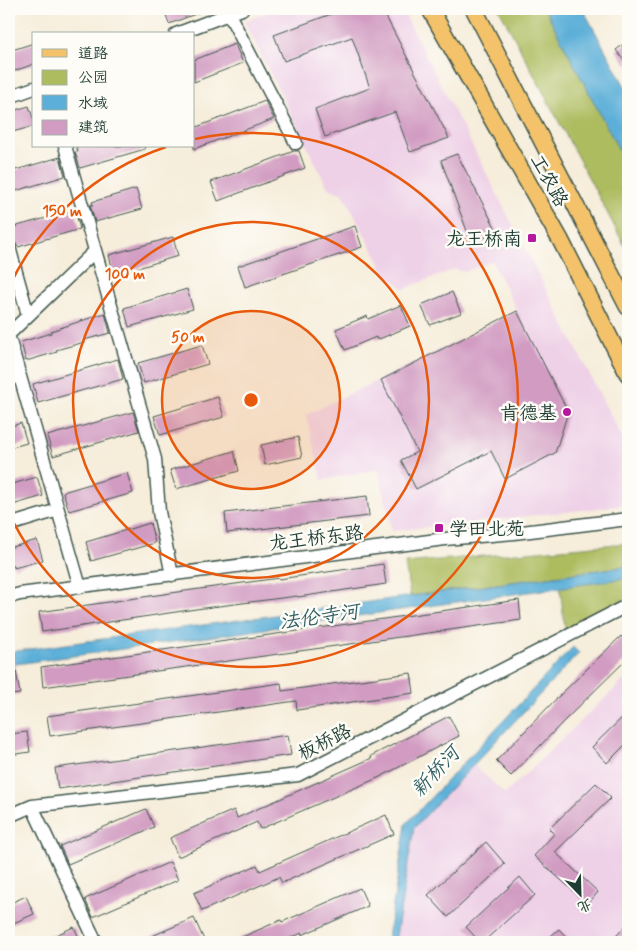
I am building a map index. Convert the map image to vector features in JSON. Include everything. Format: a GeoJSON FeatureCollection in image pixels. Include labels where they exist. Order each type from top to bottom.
{"type":"FeatureCollection","features":[{"type":"Feature","properties":{"kind":"main road","name":"工农路"},"geometry":{"type":"LineString","coordinates":[[430,9],[561,241],[628,374]]}},
{"type":"Feature","properties":{"kind":"main road","name":"工农路"},"geometry":{"type":"LineString","coordinates":[[474,9],[628,307]]}},
{"type":"Feature","properties":{"kind":"street"},"geometry":{"type":"LineString","coordinates":[[181,32],[242,9]]}},
{"type":"Feature","properties":{"kind":"street"},"geometry":{"type":"LineString","coordinates":[[229,14],[296,143]]}},
{"type":"Feature","properties":{"kind":"street"},"geometry":{"type":"LineString","coordinates":[[9,97],[32,89]]}},
{"type":"Feature","properties":{"kind":"street"},"geometry":{"type":"LineString","coordinates":[[66,148],[155,459],[159,512],[172,575]]}},
{"type":"Feature","properties":{"kind":"street"},"geometry":{"type":"LineString","coordinates":[[9,247],[28,315]]}},
{"type":"Feature","properties":{"kind":"street"},"geometry":{"type":"LineString","coordinates":[[9,334],[95,251]]}},
{"type":"Feature","properties":{"kind":"street"},"geometry":{"type":"LineString","coordinates":[[9,338],[11,356],[80,587]]}},
{"type":"Feature","properties":{"kind":"street"},"geometry":{"type":"LineString","coordinates":[[9,524],[58,510]]}},
{"type":"Feature","properties":{"kind":"street","name":"龙王桥东路"},"geometry":{"type":"LineString","coordinates":[[9,597],[20,594],[445,539],[514,533],[628,519]]}},
{"type":"Feature","properties":{"kind":"street","name":"板桥路"},"geometry":{"type":"LineString","coordinates":[[9,816],[32,806],[298,776],[628,605]]}},
{"type":"Feature","properties":{"kind":"street"},"geometry":{"type":"LineString","coordinates":[[32,806],[96,942]]}},
{"type":"Feature","properties":{"kind":"shaded area"},"geometry":{"type":"Polygon","coordinates":[[[276,9],[402,9],[628,449],[628,501],[619,506],[392,531],[378,469],[322,480],[306,415],[420,360],[430,379],[488,350],[478,330],[517,311],[492,261],[465,272],[455,269],[404,289],[386,275],[343,194],[328,188],[244,21],[276,9]]]}},
{"type":"Feature","properties":{"kind":"shaded area"},"geometry":{"type":"Polygon","coordinates":[[[628,676],[628,942],[395,942],[414,828],[474,765],[505,794],[628,676]]]}},
{"type":"Feature","properties":{"kind":"green space"},"geometry":{"type":"Polygon","coordinates":[[[499,9],[545,9],[628,167],[628,252],[499,9]]]}},
{"type":"Feature","properties":{"kind":"green space"},"geometry":{"type":"Polygon","coordinates":[[[628,543],[628,566],[410,596],[405,563],[628,543]]]}},
{"type":"Feature","properties":{"kind":"green space"},"geometry":{"type":"Polygon","coordinates":[[[628,578],[628,599],[565,631],[560,587],[628,578]]]}},
{"type":"Feature","properties":{"kind":"water"},"geometry":{"type":"Polygon","coordinates":[[[545,9],[583,9],[628,92],[628,167],[545,9]]]}},
{"type":"Feature","properties":{"kind":"water","name":"法伦寺河"},"geometry":{"type":"Polygon","coordinates":[[[628,566],[628,578],[9,665],[9,652],[628,566]]]}},
{"type":"Feature","properties":{"kind":"water"},"geometry":{"type":"Polygon","coordinates":[[[573,647],[579,653],[414,828],[395,942],[387,942],[406,824],[573,647]]]}},
{"type":"Feature","properties":{"kind":"building"},"geometry":{"type":"Polygon","coordinates":[[[164,9],[206,9],[206,10],[169,24],[164,9]]]}},
{"type":"Feature","properties":{"kind":"building"},"geometry":{"type":"Polygon","coordinates":[[[345,9],[382,9],[449,138],[410,152],[395,112],[325,137],[315,109],[370,88],[352,37],[284,61],[274,35],[345,9]]]}},
{"type":"Feature","properties":{"kind":"building"},"geometry":{"type":"Polygon","coordinates":[[[628,41],[628,66],[616,50],[628,41]]]}},
{"type":"Feature","properties":{"kind":"building"},"geometry":{"type":"Polygon","coordinates":[[[32,44],[32,65],[9,73],[9,51],[32,44]]]}},
{"type":"Feature","properties":{"kind":"building"},"geometry":{"type":"Polygon","coordinates":[[[235,44],[243,63],[195,82],[195,60],[235,44]]]}},
{"type":"Feature","properties":{"kind":"building"},"geometry":{"type":"Polygon","coordinates":[[[265,101],[274,119],[194,149],[195,128],[265,101]]]}},
{"type":"Feature","properties":{"kind":"building"},"geometry":{"type":"Polygon","coordinates":[[[29,106],[32,115],[32,127],[9,133],[9,112],[29,106]]]}},
{"type":"Feature","properties":{"kind":"building"},"geometry":{"type":"Polygon","coordinates":[[[77,148],[145,149],[80,168],[75,152],[78,152],[77,148]]]}},
{"type":"Feature","properties":{"kind":"building"},"geometry":{"type":"Polygon","coordinates":[[[294,151],[299,151],[305,168],[218,201],[211,182],[294,151]]]}},
{"type":"Feature","properties":{"kind":"building"},"geometry":{"type":"Polygon","coordinates":[[[457,154],[498,233],[471,242],[441,160],[457,154]]]}},
{"type":"Feature","properties":{"kind":"building"},"geometry":{"type":"Polygon","coordinates":[[[60,157],[65,176],[9,193],[9,172],[60,157]]]}},
{"type":"Feature","properties":{"kind":"building"},"geometry":{"type":"Polygon","coordinates":[[[136,189],[142,209],[95,222],[90,205],[93,205],[92,202],[136,189]]]}},
{"type":"Feature","properties":{"kind":"building"},"geometry":{"type":"Polygon","coordinates":[[[75,210],[80,229],[18,247],[14,241],[10,228],[75,210]]]}},
{"type":"Feature","properties":{"kind":"building"},"geometry":{"type":"Polygon","coordinates":[[[355,226],[362,247],[245,287],[238,266],[355,226]]]}},
{"type":"Feature","properties":{"kind":"building"},"geometry":{"type":"Polygon","coordinates":[[[173,237],[178,256],[114,275],[109,255],[173,237]]]}},
{"type":"Feature","properties":{"kind":"building"},"geometry":{"type":"Polygon","coordinates":[[[187,289],[193,309],[129,327],[124,308],[187,289]]]}},
{"type":"Feature","properties":{"kind":"building"},"geometry":{"type":"Polygon","coordinates":[[[452,292],[461,313],[430,325],[421,305],[452,292]]]}},
{"type":"Feature","properties":{"kind":"building"},"geometry":{"type":"Polygon","coordinates":[[[401,305],[410,326],[377,340],[376,337],[345,350],[336,329],[367,316],[368,319],[401,305]]]}},
{"type":"Feature","properties":{"kind":"building"},"geometry":{"type":"Polygon","coordinates":[[[517,311],[568,412],[555,453],[505,479],[491,451],[416,489],[401,460],[417,452],[381,380],[517,311]]]}},
{"type":"Feature","properties":{"kind":"building"},"geometry":{"type":"Polygon","coordinates":[[[105,313],[110,333],[84,340],[85,342],[26,361],[21,342],[105,313]]]}},
{"type":"Feature","properties":{"kind":"building"},"geometry":{"type":"Polygon","coordinates":[[[202,345],[208,364],[144,383],[138,363],[202,345]]]}},
{"type":"Feature","properties":{"kind":"building"},"geometry":{"type":"Polygon","coordinates":[[[118,359],[123,379],[38,403],[33,384],[118,359]]]}},
{"type":"Feature","properties":{"kind":"building"},"geometry":{"type":"Polygon","coordinates":[[[218,397],[224,417],[160,435],[154,416],[218,397]]]}},
{"type":"Feature","properties":{"kind":"building"},"geometry":{"type":"Polygon","coordinates":[[[133,412],[139,431],[53,456],[47,436],[133,412]]]}},
{"type":"Feature","properties":{"kind":"building"},"geometry":{"type":"Polygon","coordinates":[[[21,423],[27,443],[9,448],[9,427],[21,423]]]}},
{"type":"Feature","properties":{"kind":"building"},"geometry":{"type":"Polygon","coordinates":[[[298,437],[302,457],[265,465],[261,445],[298,437]]]}},
{"type":"Feature","properties":{"kind":"building"},"geometry":{"type":"Polygon","coordinates":[[[234,451],[239,471],[176,489],[170,470],[234,451]]]}},
{"type":"Feature","properties":{"kind":"building"},"geometry":{"type":"Polygon","coordinates":[[[127,473],[133,493],[69,511],[63,492],[127,473]]]}},
{"type":"Feature","properties":{"kind":"building"},"geometry":{"type":"Polygon","coordinates":[[[37,477],[43,496],[9,506],[9,485],[37,477]]]}},
{"type":"Feature","properties":{"kind":"building"},"geometry":{"type":"Polygon","coordinates":[[[367,496],[369,516],[227,533],[225,513],[367,496]]]}},
{"type":"Feature","properties":{"kind":"building"},"geometry":{"type":"Polygon","coordinates":[[[150,523],[155,543],[91,561],[86,542],[150,523]]]}},
{"type":"Feature","properties":{"kind":"building"},"geometry":{"type":"Polygon","coordinates":[[[37,540],[43,560],[14,568],[14,565],[9,567],[9,548],[37,540]]]}},
{"type":"Feature","properties":{"kind":"building"},"geometry":{"type":"Polygon","coordinates":[[[383,564],[386,584],[42,632],[39,612],[383,564]]]}},
{"type":"Feature","properties":{"kind":"building"},"geometry":{"type":"Polygon","coordinates":[[[519,600],[521,620],[43,687],[41,667],[519,600]]]}},
{"type":"Feature","properties":{"kind":"building"},"geometry":{"type":"Polygon","coordinates":[[[621,636],[628,643],[628,658],[511,776],[496,761],[621,636]]]}},
{"type":"Feature","properties":{"kind":"building"},"geometry":{"type":"Polygon","coordinates":[[[9,659],[14,659],[20,694],[9,695],[9,659]]]}},
{"type":"Feature","properties":{"kind":"building"},"geometry":{"type":"Polygon","coordinates":[[[411,673],[414,693],[297,710],[296,701],[50,736],[47,716],[281,683],[282,691],[411,673]]]}},
{"type":"Feature","properties":{"kind":"building"},"geometry":{"type":"Polygon","coordinates":[[[628,712],[628,742],[607,763],[592,747],[628,712]]]}},
{"type":"Feature","properties":{"kind":"building"},"geometry":{"type":"Polygon","coordinates":[[[449,716],[459,736],[380,777],[260,829],[257,822],[178,857],[170,838],[234,810],[237,818],[372,758],[371,756],[449,716]]]}},
{"type":"Feature","properties":{"kind":"building"},"geometry":{"type":"Polygon","coordinates":[[[27,732],[30,752],[9,755],[9,734],[27,732]]]}},
{"type":"Feature","properties":{"kind":"building"},"geometry":{"type":"Polygon","coordinates":[[[288,735],[291,755],[58,789],[55,768],[288,735]]]}},
{"type":"Feature","properties":{"kind":"building"},"geometry":{"type":"Polygon","coordinates":[[[596,783],[611,798],[555,852],[598,892],[588,904],[534,856],[554,834],[549,829],[596,783]]]}},
{"type":"Feature","properties":{"kind":"building"},"geometry":{"type":"Polygon","coordinates":[[[146,809],[154,827],[68,864],[60,846],[146,809]]]}},
{"type":"Feature","properties":{"kind":"building"},"geometry":{"type":"Polygon","coordinates":[[[386,815],[394,834],[282,883],[279,877],[202,911],[194,893],[257,865],[260,871],[386,815]]]}},
{"type":"Feature","properties":{"kind":"building"},"geometry":{"type":"Polygon","coordinates":[[[486,842],[505,864],[448,917],[428,895],[486,842]]]}},
{"type":"Feature","properties":{"kind":"building"},"geometry":{"type":"Polygon","coordinates":[[[170,862],[178,880],[93,917],[85,899],[170,862]]]}},
{"type":"Feature","properties":{"kind":"building"},"geometry":{"type":"Polygon","coordinates":[[[520,877],[535,895],[483,942],[480,942],[466,927],[520,877]]]}},
{"type":"Feature","properties":{"kind":"building"},"geometry":{"type":"Polygon","coordinates":[[[360,888],[368,906],[302,935],[302,933],[281,942],[231,942],[281,920],[282,922],[360,888]]]}},
{"type":"Feature","properties":{"kind":"building"},"geometry":{"type":"Polygon","coordinates":[[[26,896],[34,914],[9,925],[9,904],[26,896]]]}},
{"type":"Feature","properties":{"kind":"building"},"geometry":{"type":"Polygon","coordinates":[[[194,918],[205,942],[138,942],[194,918]]]}},
{"type":"Feature","properties":{"kind":"building"},"geometry":{"type":"Polygon","coordinates":[[[628,924],[628,942],[610,942],[628,924]]]}},
{"type":"Feature","properties":{"kind":"building"},"geometry":{"type":"Polygon","coordinates":[[[74,927],[81,942],[40,942],[74,927]]]}},
{"type":"Feature","properties":{"kind":"building"},"geometry":{"type":"Polygon","coordinates":[[[559,929],[571,942],[544,942],[559,929]]]}},
{"type":"Feature","properties":{"kind":"place","name":"龙王桥南"},"geometry":{"type":"Point","coordinates":[532,238]}},
{"type":"Feature","properties":{"kind":"place","name":"肯德基"},"geometry":{"type":"Point","coordinates":[567,412]}},
{"type":"Feature","properties":{"kind":"place","name":"学田北苑"},"geometry":{"type":"Point","coordinates":[439,528]}},
{"type":"Feature","properties":{"kind":"water label","name":"新桥河"},"geometry":{"type":"Point","coordinates":[435,771]}}]}
